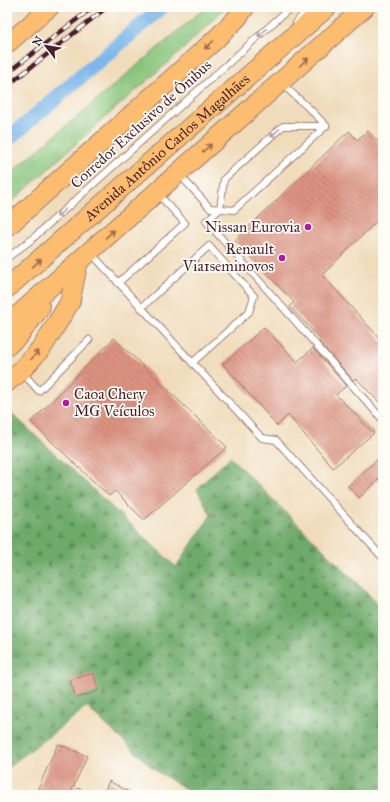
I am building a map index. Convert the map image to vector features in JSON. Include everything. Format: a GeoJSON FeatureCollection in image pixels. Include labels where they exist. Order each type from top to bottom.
{"type":"FeatureCollection","features":[{"type":"Feature","properties":{"kind":"highway","name":"Avenida Antônio Carlos Magalhães"},"geometry":{"type":"LineString","coordinates":[[7,288],[327,7]]}},
{"type":"Feature","properties":{"kind":"highway"},"geometry":{"type":"LineString","coordinates":[[7,325],[365,7]]}},
{"type":"Feature","properties":{"kind":"highway"},"geometry":{"type":"LineString","coordinates":[[7,227],[216,39],[241,12]]}},
{"type":"Feature","properties":{"kind":"highway"},"geometry":{"type":"LineString","coordinates":[[7,216],[39,198]]}},
{"type":"Feature","properties":{"kind":"highway"},"geometry":{"type":"LineString","coordinates":[[7,318],[74,267]]}},
{"type":"Feature","properties":{"kind":"highway"},"geometry":{"type":"LineString","coordinates":[[7,346],[18,336],[74,267]]}},
{"type":"Feature","properties":{"kind":"highway"},"geometry":{"type":"LineString","coordinates":[[14,376],[43,346],[70,302],[74,267]]}},
{"type":"Feature","properties":{"kind":"main road"},"geometry":{"type":"LineString","coordinates":[[7,44],[50,7]]}},
{"type":"Feature","properties":{"kind":"lane","name":"Corredor Exclusivo de Ônibus"},"geometry":{"type":"LineString","coordinates":[[7,258],[31,240],[291,7]]}},
{"type":"Feature","properties":{"kind":"lane"},"geometry":{"type":"LineString","coordinates":[[271,56],[308,7]]}},
{"type":"Feature","properties":{"kind":"lane"},"geometry":{"type":"LineString","coordinates":[[281,83],[326,126]]}},
{"type":"Feature","properties":{"kind":"lane"},"geometry":{"type":"LineString","coordinates":[[326,126],[283,126],[224,179],[220,209],[206,221],[383,420]]}},
{"type":"Feature","properties":{"kind":"lane"},"geometry":{"type":"LineString","coordinates":[[178,174],[210,208],[234,210],[326,126]]}},
{"type":"Feature","properties":{"kind":"lane"},"geometry":{"type":"LineString","coordinates":[[118,283],[184,223],[157,193]]}},
{"type":"Feature","properties":{"kind":"lane"},"geometry":{"type":"LineString","coordinates":[[141,308],[209,246],[254,296],[249,312],[192,362]]}},
{"type":"Feature","properties":{"kind":"lane"},"geometry":{"type":"LineString","coordinates":[[74,267],[118,283],[262,438],[276,440],[383,558]]}},
{"type":"Feature","properties":{"kind":"lane"},"geometry":{"type":"LineString","coordinates":[[14,376],[39,391],[89,340]]}},
{"type":"Feature","properties":{"kind":"green space"},"geometry":{"type":"Polygon","coordinates":[[[206,7],[226,7],[178,54],[7,206],[7,176],[206,7]]]}},
{"type":"Feature","properties":{"kind":"green space"},"geometry":{"type":"Polygon","coordinates":[[[7,409],[176,567],[211,515],[197,489],[230,457],[383,609],[383,795],[196,795],[155,770],[87,707],[7,768],[7,409]]]}},
{"type":"Feature","properties":{"kind":"building"},"geometry":{"type":"Polygon","coordinates":[[[349,131],[357,140],[368,131],[383,147],[383,215],[322,275],[383,342],[383,406],[356,378],[353,380],[319,342],[321,340],[290,307],[294,302],[235,240],[349,131]]]}},
{"type":"Feature","properties":{"kind":"building"},"geometry":{"type":"Polygon","coordinates":[[[264,327],[297,362],[313,348],[346,386],[336,395],[374,433],[333,468],[288,415],[277,426],[223,364],[264,327]]]}},
{"type":"Feature","properties":{"kind":"building"},"geometry":{"type":"Polygon","coordinates":[[[114,338],[227,447],[144,520],[115,491],[109,496],[31,422],[114,338]]]}},
{"type":"Feature","properties":{"kind":"building"},"geometry":{"type":"Polygon","coordinates":[[[383,454],[383,475],[359,498],[348,486],[383,454]]]}},
{"type":"Feature","properties":{"kind":"building"},"geometry":{"type":"Polygon","coordinates":[[[94,673],[98,691],[76,698],[70,680],[94,673]]]}},
{"type":"Feature","properties":{"kind":"building"},"geometry":{"type":"Polygon","coordinates":[[[58,744],[87,756],[70,795],[35,795],[58,744]]]}},
{"type":"Feature","properties":{"kind":"building"},"geometry":{"type":"Polygon","coordinates":[[[109,781],[135,795],[103,795],[109,781]]]}},
{"type":"Feature","properties":{"kind":"waterway"},"geometry":{"type":"LineString","coordinates":[[7,140],[162,7]]}},
{"type":"Feature","properties":{"kind":"railway"},"geometry":{"type":"LineString","coordinates":[[7,73],[93,7]]}},
{"type":"Feature","properties":{"kind":"railway"},"geometry":{"type":"LineString","coordinates":[[7,86],[107,7]]}},
{"type":"Feature","properties":{"kind":"place","name":"Nissan Eurovia"},"geometry":{"type":"Point","coordinates":[308,227]}},
{"type":"Feature","properties":{"kind":"place","name":"Renault Via1seminovos"},"geometry":{"type":"Point","coordinates":[282,258]}},
{"type":"Feature","properties":{"kind":"place","name":"Caoa Chery MG Veículos"},"geometry":{"type":"Point","coordinates":[66,403]}}]}
